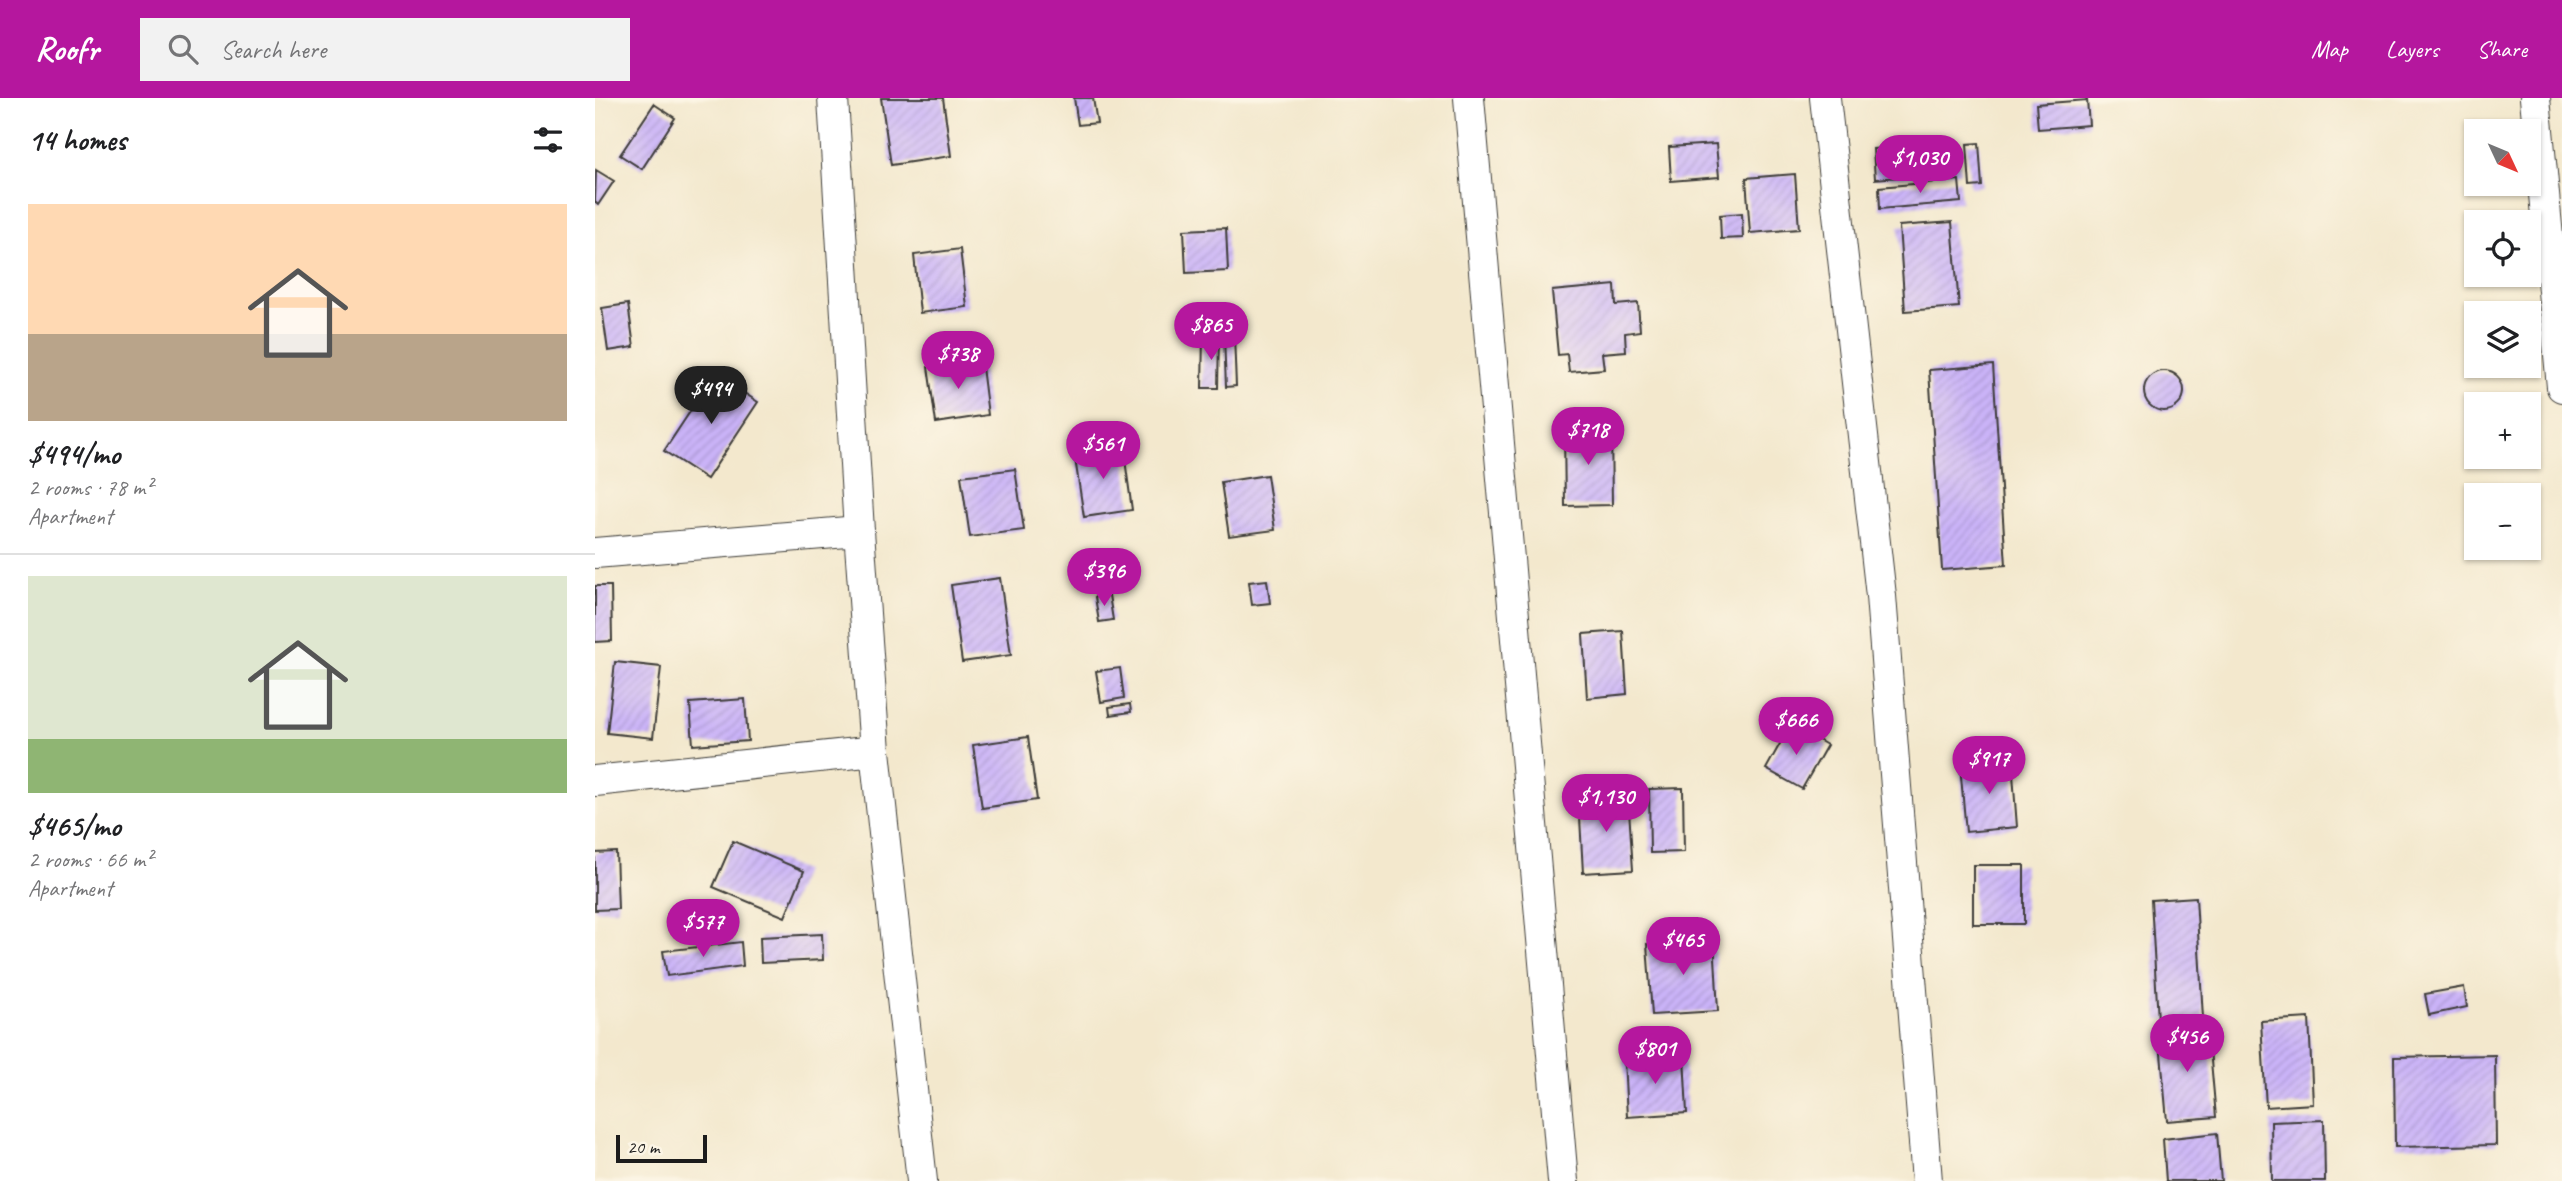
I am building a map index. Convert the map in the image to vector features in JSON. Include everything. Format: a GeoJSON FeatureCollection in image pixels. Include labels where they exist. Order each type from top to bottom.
{"type":"FeatureCollection","features":[{"type":"Feature","properties":{"kind":"street"},"geometry":{"type":"LineString","coordinates":[[833,98],[875,751],[922,1181]]}},
{"type":"Feature","properties":{"kind":"street"},"geometry":{"type":"LineString","coordinates":[[1469,98],[1563,1181]]}},
{"type":"Feature","properties":{"kind":"street"},"geometry":{"type":"LineString","coordinates":[[1825,98],[1881,596],[1927,1181]]}},
{"type":"Feature","properties":{"kind":"street"},"geometry":{"type":"LineString","coordinates":[[2535,98],[2562,387]]}},
{"type":"Feature","properties":{"kind":"street"},"geometry":{"type":"LineString","coordinates":[[595,553],[859,531]]}},
{"type":"Feature","properties":{"kind":"street"},"geometry":{"type":"LineString","coordinates":[[595,781],[875,751]]}},
{"type":"Feature","properties":{"kind":"building"},"geometry":{"type":"Polygon","coordinates":[[[881,98],[943,98],[951,156],[891,165],[881,98]]]}},
{"type":"Feature","properties":{"kind":"building"},"geometry":{"type":"Polygon","coordinates":[[[1074,98],[1093,98],[1097,123],[1078,125],[1074,98]]]}},
{"type":"Feature","properties":{"kind":"building"},"geometry":{"type":"Polygon","coordinates":[[[2087,100],[2089,125],[2038,129],[2036,104],[2087,100]]]}},
{"type":"Feature","properties":{"kind":"building"},"geometry":{"type":"Polygon","coordinates":[[[654,104],[675,118],[642,169],[620,155],[654,104]]]}},
{"type":"Feature","properties":{"kind":"building"},"geometry":{"type":"Polygon","coordinates":[[[1958,142],[1960,172],[1875,179],[1873,149],[1958,142]]]}},
{"type":"Feature","properties":{"kind":"building"},"geometry":{"type":"Polygon","coordinates":[[[1979,143],[1982,186],[1970,187],[1967,144],[1979,143]]]}},
{"type":"Feature","properties":{"kind":"building"},"geometry":{"type":"Polygon","coordinates":[[[1716,144],[1719,177],[1671,181],[1669,147],[1716,144]]]}},
{"type":"Feature","properties":{"kind":"building"},"geometry":{"type":"Polygon","coordinates":[[[596,170],[614,181],[598,205],[595,202],[596,170]]]}},
{"type":"Feature","properties":{"kind":"building"},"geometry":{"type":"Polygon","coordinates":[[[1795,174],[1799,229],[1750,233],[1746,178],[1795,174]]]}},
{"type":"Feature","properties":{"kind":"building"},"geometry":{"type":"Polygon","coordinates":[[[1959,180],[1961,202],[1880,209],[1879,187],[1959,180]]]}},
{"type":"Feature","properties":{"kind":"building"},"geometry":{"type":"Polygon","coordinates":[[[1742,213],[1743,238],[1721,239],[1720,215],[1742,213]]]}},
{"type":"Feature","properties":{"kind":"building"},"geometry":{"type":"Polygon","coordinates":[[[1952,222],[1959,307],[1905,311],[1899,226],[1952,222]]]}},
{"type":"Feature","properties":{"kind":"building"},"geometry":{"type":"Polygon","coordinates":[[[1226,228],[1228,271],[1186,273],[1184,230],[1226,228]]]}},
{"type":"Feature","properties":{"kind":"building"},"geometry":{"type":"Polygon","coordinates":[[[960,249],[967,307],[920,313],[914,255],[960,249]]]}},
{"type":"Feature","properties":{"kind":"building"},"geometry":{"type":"Polygon","coordinates":[[[1615,285],[1616,305],[1638,303],[1640,331],[1625,333],[1626,351],[1602,353],[1604,369],[1569,372],[1567,354],[1558,355],[1552,291],[1615,285]]]}},
{"type":"Feature","properties":{"kind":"building"},"geometry":{"type":"Polygon","coordinates":[[[628,304],[634,347],[608,351],[602,308],[628,304]]]}},
{"type":"Feature","properties":{"kind":"building"},"geometry":{"type":"Polygon","coordinates":[[[1203,335],[1219,335],[1218,388],[1202,388],[1203,335]]]}},
{"type":"Feature","properties":{"kind":"building"},"geometry":{"type":"Polygon","coordinates":[[[1234,335],[1236,386],[1226,387],[1224,336],[1234,335]]]}},
{"type":"Feature","properties":{"kind":"building"},"geometry":{"type":"Polygon","coordinates":[[[981,359],[988,415],[936,423],[928,367],[981,359]]]}},
{"type":"Feature","properties":{"kind":"building"},"geometry":{"type":"Polygon","coordinates":[[[1993,365],[2006,565],[1942,570],[1929,370],[1993,365]]]}},
{"type":"Feature","properties":{"kind":"building"},"geometry":{"type":"Polygon","coordinates":[[[2164,371],[2172,372],[2178,377],[2183,383],[2183,399],[2178,405],[2172,410],[2164,411],[2156,410],[2150,405],[2145,399],[2144,391],[2145,383],[2150,377],[2156,372],[2164,371]]]}},
{"type":"Feature","properties":{"kind":"building"},"geometry":{"type":"Polygon","coordinates":[[[715,374],[758,402],[707,479],[664,451],[715,374]]]}},
{"type":"Feature","properties":{"kind":"building"},"geometry":{"type":"Polygon","coordinates":[[[1611,428],[1612,505],[1565,506],[1564,429],[1611,428]]]}},
{"type":"Feature","properties":{"kind":"building"},"geometry":{"type":"Polygon","coordinates":[[[1123,445],[1132,510],[1084,517],[1074,452],[1123,445]]]}},
{"type":"Feature","properties":{"kind":"building"},"geometry":{"type":"Polygon","coordinates":[[[1015,469],[1024,530],[970,537],[961,476],[1015,469]]]}},
{"type":"Feature","properties":{"kind":"building"},"geometry":{"type":"Polygon","coordinates":[[[1267,475],[1275,530],[1229,536],[1221,482],[1267,475]]]}},
{"type":"Feature","properties":{"kind":"building"},"geometry":{"type":"Polygon","coordinates":[[[1000,578],[1011,655],[962,662],[951,585],[1000,578]]]}},
{"type":"Feature","properties":{"kind":"building"},"geometry":{"type":"Polygon","coordinates":[[[1267,580],[1270,603],[1252,605],[1249,582],[1267,580]]]}},
{"type":"Feature","properties":{"kind":"building"},"geometry":{"type":"Polygon","coordinates":[[[595,586],[611,586],[612,641],[595,642],[595,586]]]}},
{"type":"Feature","properties":{"kind":"building"},"geometry":{"type":"Polygon","coordinates":[[[1109,595],[1113,620],[1099,622],[1095,597],[1109,595]]]}},
{"type":"Feature","properties":{"kind":"building"},"geometry":{"type":"Polygon","coordinates":[[[1623,631],[1627,694],[1587,698],[1583,634],[1623,631]]]}},
{"type":"Feature","properties":{"kind":"building"},"geometry":{"type":"Polygon","coordinates":[[[615,662],[661,667],[653,738],[607,733],[615,662]]]}},
{"type":"Feature","properties":{"kind":"building"},"geometry":{"type":"Polygon","coordinates":[[[1120,668],[1124,698],[1101,702],[1096,671],[1120,668]]]}},
{"type":"Feature","properties":{"kind":"building"},"geometry":{"type":"Polygon","coordinates":[[[745,699],[748,741],[693,745],[690,703],[745,699]]]}},
{"type":"Feature","properties":{"kind":"building"},"geometry":{"type":"Polygon","coordinates":[[[1130,704],[1131,712],[1110,715],[1109,707],[1130,704]]]}},
{"type":"Feature","properties":{"kind":"building"},"geometry":{"type":"Polygon","coordinates":[[[1791,724],[1827,745],[1802,789],[1766,769],[1791,724]]]}},
{"type":"Feature","properties":{"kind":"building"},"geometry":{"type":"Polygon","coordinates":[[[1028,737],[1037,800],[982,808],[973,745],[1028,737]]]}},
{"type":"Feature","properties":{"kind":"building"},"geometry":{"type":"Polygon","coordinates":[[[2012,761],[2017,827],[1966,832],[1960,765],[2012,761]]]}},
{"type":"Feature","properties":{"kind":"building"},"geometry":{"type":"Polygon","coordinates":[[[1683,788],[1684,852],[1650,853],[1649,789],[1683,788]]]}},
{"type":"Feature","properties":{"kind":"building"},"geometry":{"type":"Polygon","coordinates":[[[1628,795],[1633,870],[1583,873],[1579,799],[1628,795]]]}},
{"type":"Feature","properties":{"kind":"building"},"geometry":{"type":"Polygon","coordinates":[[[733,841],[804,871],[785,917],[713,887],[733,841]]]}},
{"type":"Feature","properties":{"kind":"building"},"geometry":{"type":"Polygon","coordinates":[[[616,852],[618,909],[595,910],[595,853],[616,852]]]}},
{"type":"Feature","properties":{"kind":"building"},"geometry":{"type":"Polygon","coordinates":[[[1973,865],[2024,865],[2024,924],[1973,924],[1973,865]]]}},
{"type":"Feature","properties":{"kind":"building"},"geometry":{"type":"Polygon","coordinates":[[[2196,897],[2203,1018],[2158,1020],[2151,900],[2196,897]]]}},
{"type":"Feature","properties":{"kind":"building"},"geometry":{"type":"Polygon","coordinates":[[[822,934],[823,960],[761,963],[760,937],[822,934]]]}},
{"type":"Feature","properties":{"kind":"building"},"geometry":{"type":"Polygon","coordinates":[[[1714,939],[1718,1011],[1652,1015],[1647,944],[1714,939]]]}},
{"type":"Feature","properties":{"kind":"building"},"geometry":{"type":"Polygon","coordinates":[[[741,942],[743,966],[667,976],[663,951],[741,942]]]}},
{"type":"Feature","properties":{"kind":"building"},"geometry":{"type":"Polygon","coordinates":[[[2464,987],[2467,1007],[2429,1015],[2425,994],[2464,987]]]}},
{"type":"Feature","properties":{"kind":"building"},"geometry":{"type":"Polygon","coordinates":[[[2309,1018],[2313,1104],[2266,1107],[2261,1021],[2309,1018]]]}},
{"type":"Feature","properties":{"kind":"building"},"geometry":{"type":"Polygon","coordinates":[[[2208,1027],[2216,1117],[2167,1121],[2159,1031],[2208,1027]]]}},
{"type":"Feature","properties":{"kind":"building"},"geometry":{"type":"Polygon","coordinates":[[[2495,1055],[2496,1145],[2395,1147],[2394,1057],[2495,1055]]]}},
{"type":"Feature","properties":{"kind":"building"},"geometry":{"type":"Polygon","coordinates":[[[1684,1056],[1687,1113],[1627,1117],[1624,1059],[1684,1056]]]}},
{"type":"Feature","properties":{"kind":"building"},"geometry":{"type":"Polygon","coordinates":[[[2324,1120],[2325,1181],[2272,1181],[2271,1122],[2324,1120]]]}},
{"type":"Feature","properties":{"kind":"building"},"geometry":{"type":"Polygon","coordinates":[[[2217,1133],[2221,1181],[2166,1181],[2163,1139],[2217,1133]]]}}]}
